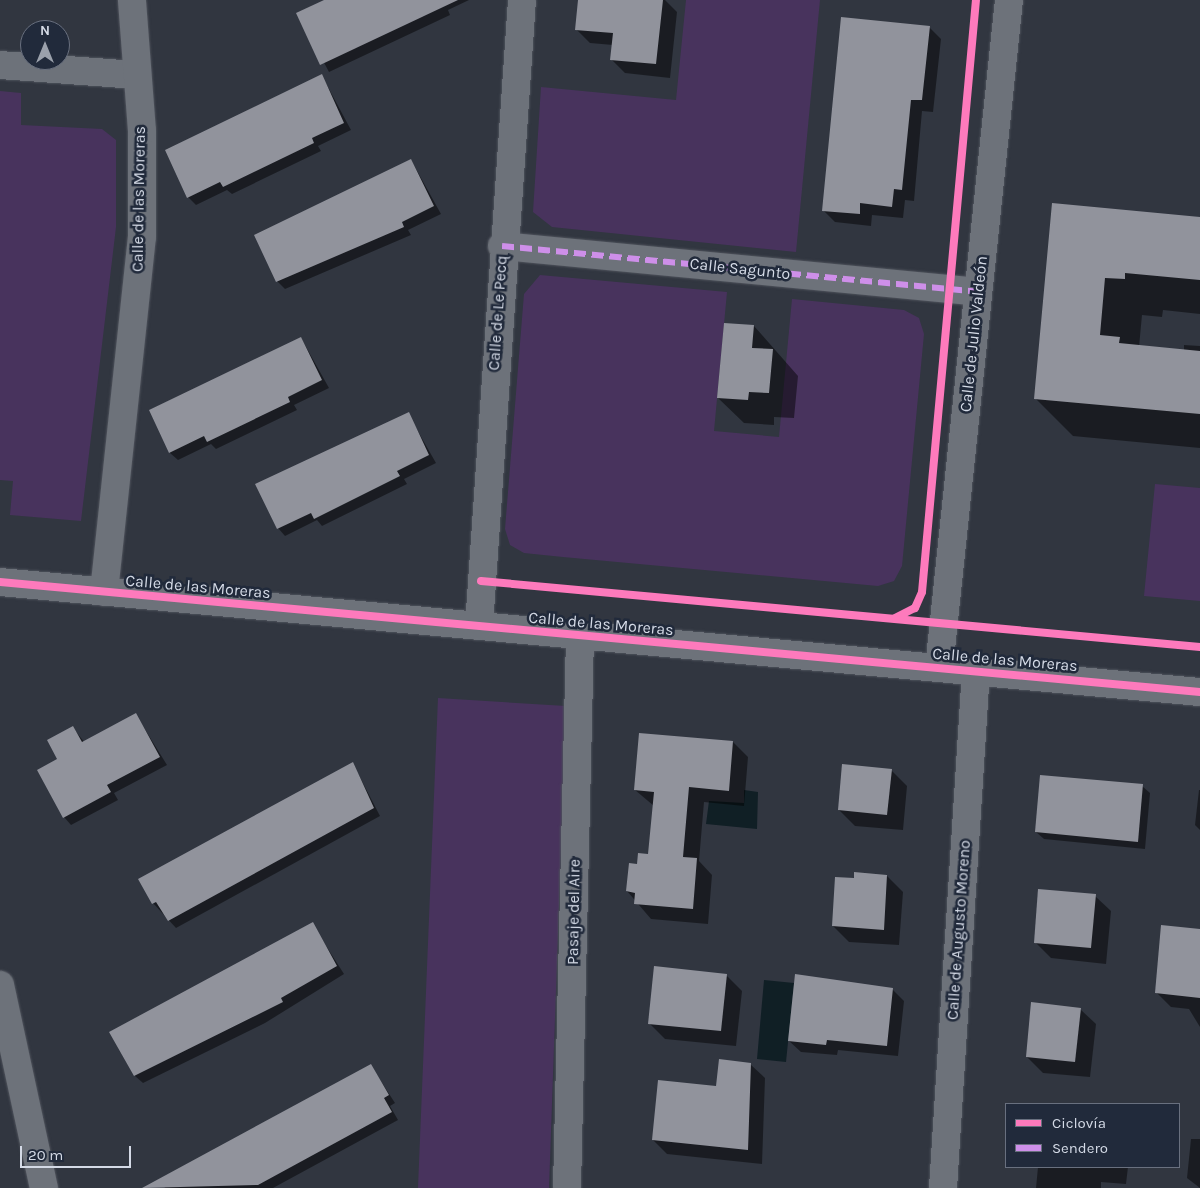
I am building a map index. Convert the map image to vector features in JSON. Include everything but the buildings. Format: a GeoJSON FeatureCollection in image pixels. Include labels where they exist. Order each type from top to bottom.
{"type":"FeatureCollection","features":[{"type":"Feature","properties":{"kind":"street","name":"Calle de las Moreras"},"geometry":{"type":"LineString","coordinates":[[104,592],[142,237],[137,75],[132,0]]}},
{"type":"Feature","properties":{"kind":"street","name":"Calle de Le Pecq"},"geometry":{"type":"LineString","coordinates":[[479,626],[502,246],[522,0]]}},
{"type":"Feature","properties":{"kind":"street","name":"Calle de Julio Valdeón"},"geometry":{"type":"LineString","coordinates":[[940,668],[1009,0]]}},
{"type":"Feature","properties":{"kind":"street"},"geometry":{"type":"LineString","coordinates":[[0,65],[137,75]]}},
{"type":"Feature","properties":{"kind":"street","name":"Calle Sagunto"},"geometry":{"type":"LineString","coordinates":[[502,246],[978,292]]}},
{"type":"Feature","properties":{"kind":"street","name":"Calle de las Moreras"},"geometry":{"type":"LineString","coordinates":[[0,582],[1200,692]]}},
{"type":"Feature","properties":{"kind":"street","name":"Pasaje del Aire"},"geometry":{"type":"LineString","coordinates":[[567,1188],[580,636]]}},
{"type":"Feature","properties":{"kind":"street","name":"Calle de Augusto Moreno"},"geometry":{"type":"LineString","coordinates":[[943,1188],[976,671]]}},
{"type":"Feature","properties":{"kind":"street"},"geometry":{"type":"LineString","coordinates":[[0,985],[44,1188]]}},
{"type":"Feature","properties":{"kind":"shaded area"},"geometry":{"type":"Polygon","coordinates":[[[686,0],[820,0],[796,252],[552,227],[533,212],[541,87],[676,100],[686,0]]]}},
{"type":"Feature","properties":{"kind":"shaded area"},"geometry":{"type":"Polygon","coordinates":[[[0,91],[21,93],[21,125],[102,129],[116,140],[116,227],[81,521],[10,515],[13,481],[0,480],[0,91]]]}},
{"type":"Feature","properties":{"kind":"shaded area"},"geometry":{"type":"Polygon","coordinates":[[[540,275],[727,292],[714,431],[779,437],[792,299],[904,310],[919,318],[924,334],[902,566],[894,581],[878,586],[563,557],[524,553],[510,545],[505,529],[524,294],[540,275]]]}},
{"type":"Feature","properties":{"kind":"shaded area"},"geometry":{"type":"Polygon","coordinates":[[[1155,484],[1200,488],[1200,601],[1144,596],[1155,484]]]}},
{"type":"Feature","properties":{"kind":"shaded area"},"geometry":{"type":"Polygon","coordinates":[[[438,698],[566,706],[549,1188],[418,1188],[438,698]]]}},
{"type":"Feature","properties":{"kind":"shaded area"},"geometry":{"type":"Polygon","coordinates":[[[744,790],[758,792],[757,829],[706,824],[709,801],[744,803],[744,790]]]}},
{"type":"Feature","properties":{"kind":"shaded area"},"geometry":{"type":"Polygon","coordinates":[[[764,980],[794,983],[786,1062],[757,1059],[764,980]]]}},
{"type":"Feature","properties":{"kind":"marked path"},"geometry":{"type":"LineString","coordinates":[[502,246],[978,292]]}},
{"type":"Feature","properties":{"kind":"cycle path"},"geometry":{"type":"LineString","coordinates":[[895,618],[915,608],[922,592],[976,0]]}},
{"type":"Feature","properties":{"kind":"cycle path"},"geometry":{"type":"LineString","coordinates":[[481,581],[1200,647]]}},
{"type":"Feature","properties":{"kind":"cycle path"},"geometry":{"type":"LineString","coordinates":[[0,582],[1200,692]]}}]}
